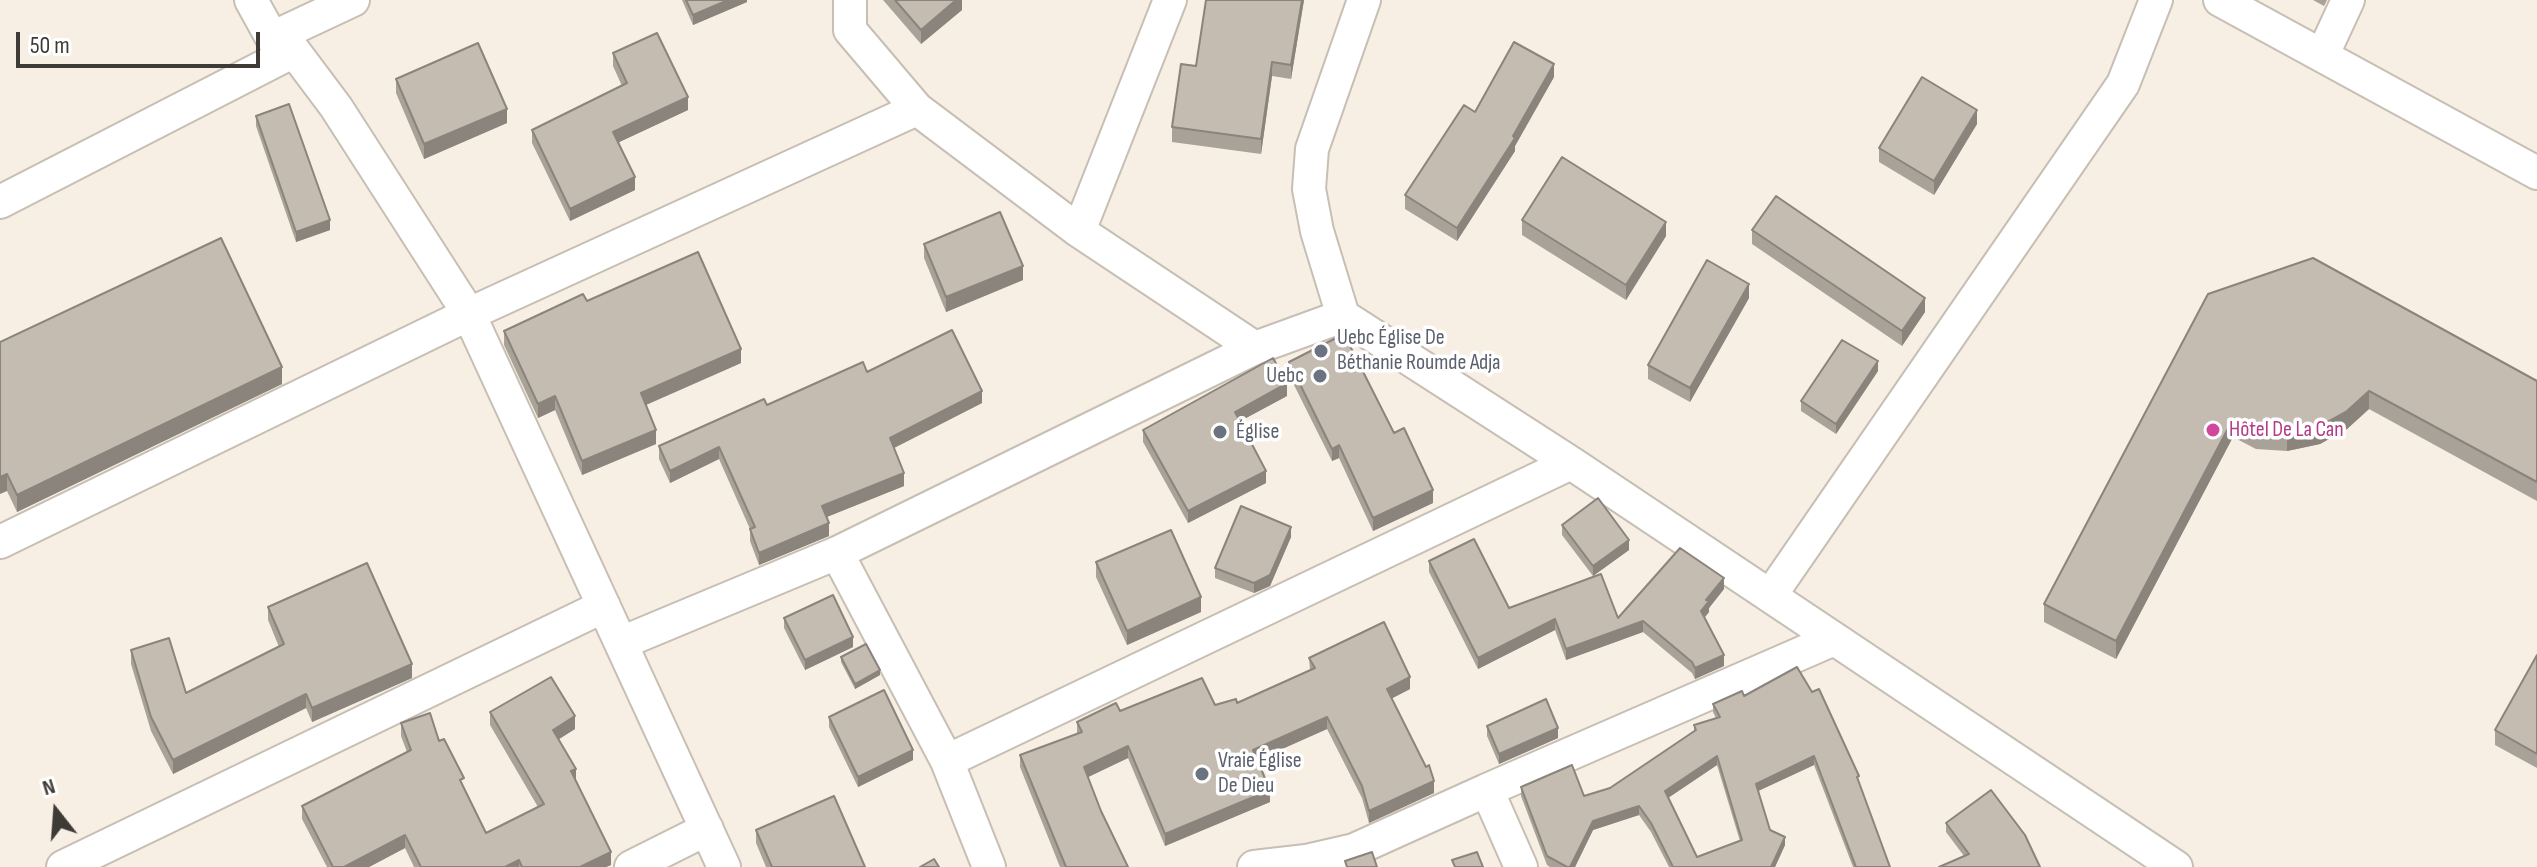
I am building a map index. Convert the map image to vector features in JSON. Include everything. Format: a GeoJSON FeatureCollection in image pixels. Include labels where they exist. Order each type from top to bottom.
{"type":"FeatureCollection","features":[{"type":"Feature","properties":{"kind":"street"},"geometry":{"type":"LineString","coordinates":[[251,0],[336,107],[469,314],[724,867]]}},
{"type":"Feature","properties":{"kind":"street"},"geometry":{"type":"LineString","coordinates":[[0,202],[283,44],[353,0]]}},
{"type":"Feature","properties":{"kind":"street"},"geometry":{"type":"LineString","coordinates":[[850,0],[850,30],[917,109],[1079,231],[1255,348]]}},
{"type":"Feature","properties":{"kind":"street"},"geometry":{"type":"LineString","coordinates":[[1079,231],[1170,0]]}},
{"type":"Feature","properties":{"kind":"street"},"geometry":{"type":"LineString","coordinates":[[1364,0],[1312,149],[1309,189],[1317,231],[1343,316],[1571,463],[2176,867]]}},
{"type":"Feature","properties":{"kind":"street"},"geometry":{"type":"LineString","coordinates":[[1770,596],[2123,84],[2156,0]]}},
{"type":"Feature","properties":{"kind":"street"},"geometry":{"type":"LineString","coordinates":[[2220,0],[2537,173]]}},
{"type":"Feature","properties":{"kind":"street"},"geometry":{"type":"LineString","coordinates":[[2323,54],[2348,0]]}},
{"type":"Feature","properties":{"kind":"street"},"geometry":{"type":"LineString","coordinates":[[0,542],[469,314],[917,109]]}},
{"type":"Feature","properties":{"kind":"street"},"geometry":{"type":"LineString","coordinates":[[621,643],[837,553],[1255,348],[1343,316]]}},
{"type":"Feature","properties":{"kind":"street"},"geometry":{"type":"LineString","coordinates":[[947,761],[1571,463]]}},
{"type":"Feature","properties":{"kind":"street"},"geometry":{"type":"LineString","coordinates":[[837,553],[947,761],[989,867]]}},
{"type":"Feature","properties":{"kind":"street"},"geometry":{"type":"LineString","coordinates":[[63,867],[604,606]]}},
{"type":"Feature","properties":{"kind":"street"},"geometry":{"type":"LineString","coordinates":[[1254,867],[1306,861],[1354,850],[1834,639]]}},
{"type":"Feature","properties":{"kind":"street"},"geometry":{"type":"LineString","coordinates":[[1487,790],[1521,867]]}},
{"type":"Feature","properties":{"kind":"street"},"geometry":{"type":"LineString","coordinates":[[631,867],[707,829]]}},
{"type":"Feature","properties":{"kind":"building"},"geometry":{"type":"Polygon","coordinates":[[[686,0],[728,0],[693,15],[686,0]]]}},
{"type":"Feature","properties":{"kind":"building"},"geometry":{"type":"Polygon","coordinates":[[[895,0],[956,0],[921,30],[895,0]]]}},
{"type":"Feature","properties":{"kind":"building"},"geometry":{"type":"Polygon","coordinates":[[[1206,0],[1302,0],[1291,65],[1272,62],[1261,139],[1172,127],[1181,64],[1196,66],[1206,0]]]}},
{"type":"Feature","properties":{"kind":"building"},"geometry":{"type":"Polygon","coordinates":[[[657,33],[688,97],[613,132],[635,177],[570,209],[532,130],[627,83],[613,53],[657,33]]]}},
{"type":"Feature","properties":{"kind":"building"},"geometry":{"type":"Polygon","coordinates":[[[1514,42],[1554,64],[1513,136],[1515,138],[1457,228],[1405,195],[1464,105],[1475,112],[1514,42]]]}},
{"type":"Feature","properties":{"kind":"building"},"geometry":{"type":"Polygon","coordinates":[[[478,43],[507,109],[424,144],[396,79],[478,43]]]}},
{"type":"Feature","properties":{"kind":"building"},"geometry":{"type":"Polygon","coordinates":[[[1922,77],[1977,110],[1934,181],[1879,148],[1922,77]]]}},
{"type":"Feature","properties":{"kind":"building"},"geometry":{"type":"Polygon","coordinates":[[[289,104],[330,220],[296,232],[256,116],[289,104]]]}},
{"type":"Feature","properties":{"kind":"building"},"geometry":{"type":"Polygon","coordinates":[[[1562,157],[1666,222],[1626,285],[1522,220],[1562,157]]]}},
{"type":"Feature","properties":{"kind":"building"},"geometry":{"type":"Polygon","coordinates":[[[1776,196],[1925,298],[1902,331],[1752,230],[1776,196]]]}},
{"type":"Feature","properties":{"kind":"building"},"geometry":{"type":"Polygon","coordinates":[[[1000,212],[1023,266],[946,297],[924,244],[1000,212]]]}},
{"type":"Feature","properties":{"kind":"building"},"geometry":{"type":"Polygon","coordinates":[[[221,238],[282,367],[17,495],[7,474],[0,477],[0,342],[221,238]]]}},
{"type":"Feature","properties":{"kind":"building"},"geometry":{"type":"Polygon","coordinates":[[[698,252],[741,349],[641,393],[656,430],[582,461],[555,396],[538,404],[504,331],[583,294],[587,301],[698,252]]]}},
{"type":"Feature","properties":{"kind":"building"},"geometry":{"type":"Polygon","coordinates":[[[2313,258],[2537,381],[2537,482],[2369,391],[2347,411],[2320,426],[2287,433],[2256,431],[2233,419],[2116,641],[2044,604],[2208,294],[2313,258]]]}},
{"type":"Feature","properties":{"kind":"building"},"geometry":{"type":"Polygon","coordinates":[[[1707,260],[1749,284],[1690,388],[1648,365],[1707,260]]]}},
{"type":"Feature","properties":{"kind":"building"},"geometry":{"type":"Polygon","coordinates":[[[952,330],[982,391],[890,438],[904,473],[822,506],[829,523],[759,553],[750,529],[755,527],[719,447],[670,471],[659,446],[764,399],[767,405],[863,362],[867,372],[952,330]]]}},
{"type":"Feature","properties":{"kind":"building"},"geometry":{"type":"Polygon","coordinates":[[[1344,334],[1394,433],[1404,428],[1433,490],[1373,518],[1339,445],[1332,449],[1289,362],[1344,334]]]}},
{"type":"Feature","properties":{"kind":"building"},"geometry":{"type":"Polygon","coordinates":[[[1842,340],[1878,361],[1836,424],[1801,401],[1842,340]]]}},
{"type":"Feature","properties":{"kind":"building"},"geometry":{"type":"Polygon","coordinates":[[[1273,358],[1287,383],[1235,412],[1266,471],[1188,511],[1143,430],[1273,358]]]}},
{"type":"Feature","properties":{"kind":"building"},"geometry":{"type":"Polygon","coordinates":[[[1598,498],[1629,540],[1593,566],[1562,525],[1598,498]]]}},
{"type":"Feature","properties":{"kind":"building"},"geometry":{"type":"Polygon","coordinates":[[[1241,506],[1291,527],[1270,575],[1254,583],[1215,568],[1241,506]]]}},
{"type":"Feature","properties":{"kind":"building"},"geometry":{"type":"Polygon","coordinates":[[[1171,530],[1201,597],[1127,631],[1096,562],[1171,530]]]}},
{"type":"Feature","properties":{"kind":"building"},"geometry":{"type":"Polygon","coordinates":[[[1474,539],[1509,608],[1601,574],[1618,618],[1680,548],[1724,578],[1701,611],[1724,655],[1695,668],[1692,662],[1643,621],[1566,649],[1555,619],[1478,658],[1429,561],[1474,539]]]}},
{"type":"Feature","properties":{"kind":"building"},"geometry":{"type":"Polygon","coordinates":[[[367,563],[412,664],[312,708],[306,694],[173,760],[151,717],[131,650],[169,638],[186,693],[284,644],[268,607],[367,563]]]}},
{"type":"Feature","properties":{"kind":"building"},"geometry":{"type":"Polygon","coordinates":[[[833,595],[853,637],[805,660],[784,618],[833,595]]]}},
{"type":"Feature","properties":{"kind":"building"},"geometry":{"type":"Polygon","coordinates":[[[1384,622],[1410,677],[1387,689],[1426,767],[1429,765],[1434,781],[1369,811],[1362,786],[1327,717],[1253,750],[1270,790],[1165,834],[1128,746],[1084,767],[1128,867],[1066,867],[1020,755],[1082,732],[1077,722],[1116,703],[1120,711],[1202,678],[1215,705],[1236,699],[1237,703],[1315,668],[1309,658],[1384,622]]]}},
{"type":"Feature","properties":{"kind":"building"},"geometry":{"type":"Polygon","coordinates":[[[866,644],[880,670],[855,684],[841,657],[866,644]]]}},
{"type":"Feature","properties":{"kind":"building"},"geometry":{"type":"Polygon","coordinates":[[[2537,655],[2537,754],[2495,730],[2537,655]]]}},
{"type":"Feature","properties":{"kind":"building"},"geometry":{"type":"Polygon","coordinates":[[[1797,667],[1812,692],[1819,689],[1859,776],[1890,867],[1856,867],[1814,756],[1756,784],[1770,830],[1785,837],[1771,867],[1673,867],[1639,806],[1593,821],[1570,867],[1547,856],[1521,787],[1572,765],[1584,796],[1610,788],[1696,730],[1694,725],[1720,717],[1713,704],[1742,691],[1744,696],[1797,667]],[[1717,756],[1665,791],[1697,857],[1742,840],[1717,756]]]}},
{"type":"Feature","properties":{"kind":"building"},"geometry":{"type":"Polygon","coordinates":[[[551,677],[575,716],[553,730],[576,769],[571,771],[611,852],[580,867],[522,867],[519,860],[505,867],[421,867],[405,835],[344,867],[333,867],[302,806],[411,750],[401,723],[430,713],[439,741],[444,739],[464,778],[460,780],[486,833],[544,804],[490,712],[551,677]]]}},
{"type":"Feature","properties":{"kind":"building"},"geometry":{"type":"Polygon","coordinates":[[[884,690],[913,750],[858,777],[829,717],[884,690]]]}},
{"type":"Feature","properties":{"kind":"building"},"geometry":{"type":"Polygon","coordinates":[[[1546,699],[1558,728],[1499,754],[1487,726],[1546,699]]]}},
{"type":"Feature","properties":{"kind":"building"},"geometry":{"type":"Polygon","coordinates":[[[1991,790],[2025,835],[2040,867],[1939,867],[1969,854],[1946,823],[1991,790]]]}},
{"type":"Feature","properties":{"kind":"building"},"geometry":{"type":"Polygon","coordinates":[[[834,796],[865,867],[772,867],[756,830],[834,796]]]}},
{"type":"Feature","properties":{"kind":"building"},"geometry":{"type":"Polygon","coordinates":[[[1372,852],[1377,867],[1347,867],[1345,861],[1372,852]]]}},
{"type":"Feature","properties":{"kind":"building"},"geometry":{"type":"Polygon","coordinates":[[[1477,852],[1483,867],[1455,867],[1452,860],[1477,852]]]}},
{"type":"Feature","properties":{"kind":"building"},"geometry":{"type":"Polygon","coordinates":[[[934,859],[939,867],[920,867],[934,859]]]}},
{"type":"Feature","properties":{"kind":"place","name":"Uebc Église De Béthanie Roumde Adja"},"geometry":{"type":"Point","coordinates":[1321,351]}},
{"type":"Feature","properties":{"kind":"place","name":"Uebc"},"geometry":{"type":"Point","coordinates":[1320,376]}},
{"type":"Feature","properties":{"kind":"place","name":"Hôtel De La Can"},"geometry":{"type":"Point","coordinates":[2213,430]}},
{"type":"Feature","properties":{"kind":"place","name":"Église"},"geometry":{"type":"Point","coordinates":[1220,432]}},
{"type":"Feature","properties":{"kind":"place","name":"Vraie Église De Dieu"},"geometry":{"type":"Point","coordinates":[1202,774]}}]}
